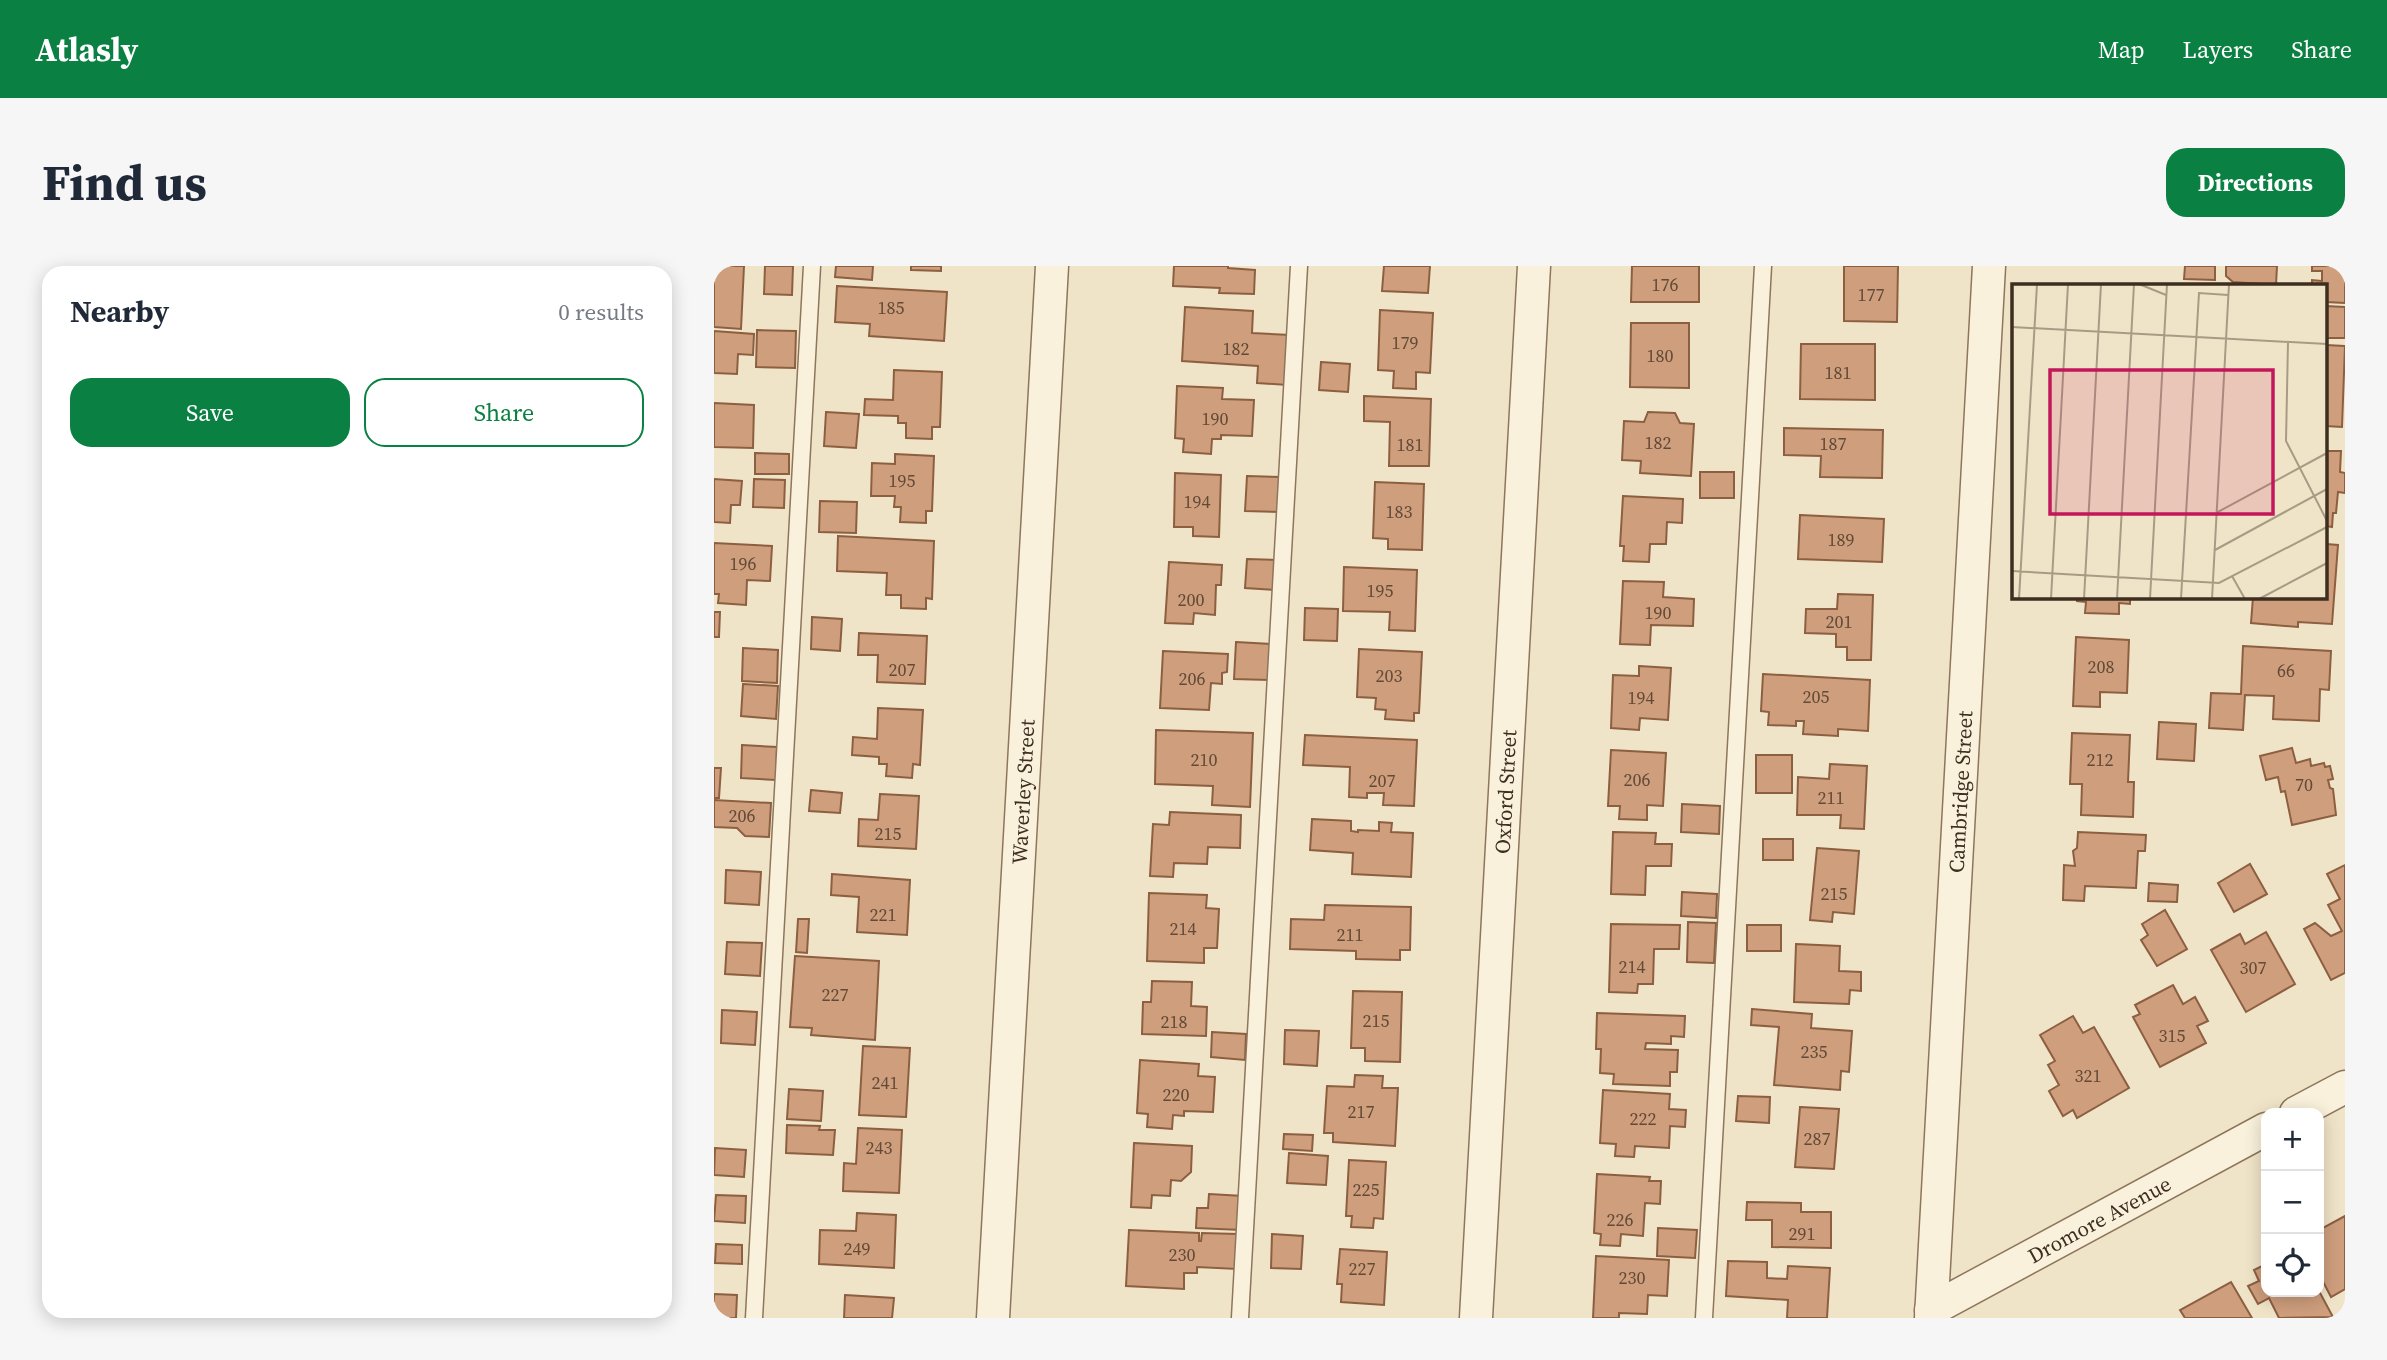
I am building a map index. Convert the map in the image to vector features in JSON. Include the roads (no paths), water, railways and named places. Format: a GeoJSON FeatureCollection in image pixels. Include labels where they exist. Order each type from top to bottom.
{"type":"FeatureCollection","features":[{"type":"Feature","properties":{"kind":"street","name":"Waverley Street"},"geometry":{"type":"LineString","coordinates":[[993,1318],[1052,266]]}},
{"type":"Feature","properties":{"kind":"street","name":"Oxford Street"},"geometry":{"type":"LineString","coordinates":[[1476,1318],[1534,266]]}},
{"type":"Feature","properties":{"kind":"street","name":"Cambridge Street"},"geometry":{"type":"LineString","coordinates":[[1931,1314],[1989,266]]}},
{"type":"Feature","properties":{"kind":"street"},"geometry":{"type":"LineString","coordinates":[[2305,1108],[2345,1087]]}},
{"type":"Feature","properties":{"kind":"street","name":"Dromore Avenue"},"geometry":{"type":"LineString","coordinates":[[1931,1314],[2261,1132]]}},
{"type":"Feature","properties":{"kind":"lane"},"geometry":{"type":"LineString","coordinates":[[754,1318],[812,266]]}},
{"type":"Feature","properties":{"kind":"lane"},"geometry":{"type":"LineString","coordinates":[[1240,1318],[1299,266]]}},
{"type":"Feature","properties":{"kind":"lane"},"geometry":{"type":"LineString","coordinates":[[1704,1318],[1763,266]]}}]}
